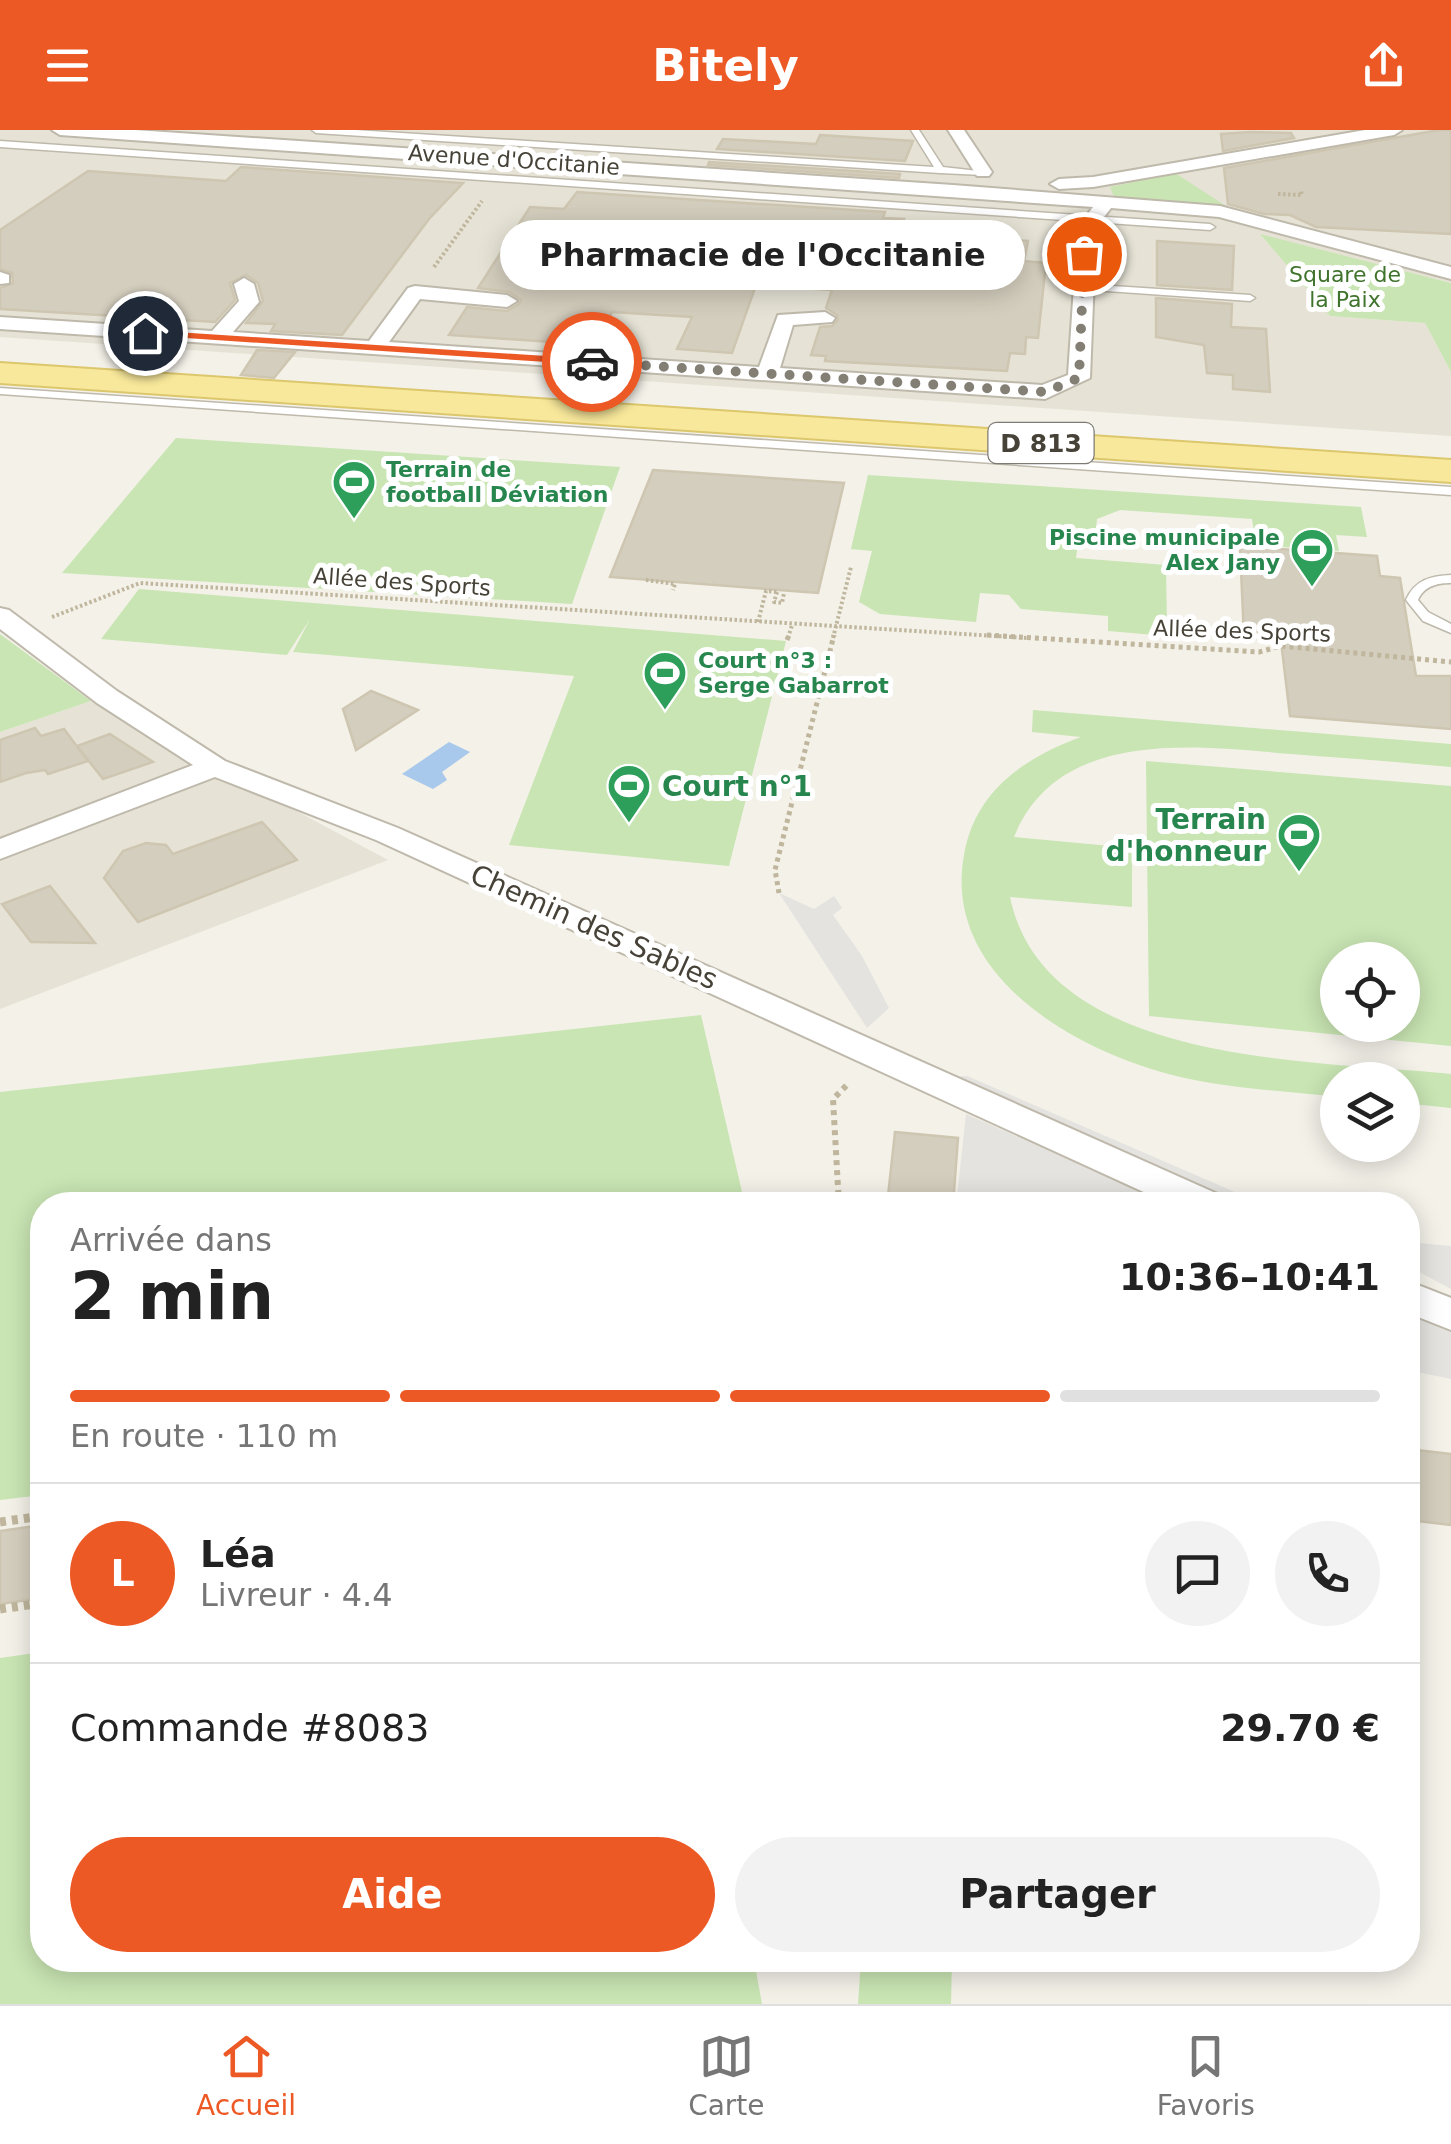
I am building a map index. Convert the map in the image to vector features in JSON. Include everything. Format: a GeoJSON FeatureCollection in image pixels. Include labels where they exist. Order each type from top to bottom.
{"type":"FeatureCollection","features":[{"type":"Feature","properties":{"kind":"main road","name":"D 813"},"geometry":{"type":"LineString","coordinates":[[0,373],[1451,472]]}},
{"type":"Feature","properties":{"kind":"street","name":"Avenue d'Occitanie"},"geometry":{"type":"LineString","coordinates":[[60,130],[968,192],[1086,209],[1240,217],[1451,274]]}},
{"type":"Feature","properties":{"kind":"street"},"geometry":{"type":"LineString","coordinates":[[956,130],[983,172],[968,192]]}},
{"type":"Feature","properties":{"kind":"street","name":"Avenue d'Occitanie"},"geometry":{"type":"LineString","coordinates":[[983,172],[1039,184],[1086,209],[1236,158],[1394,130]]}},
{"type":"Feature","properties":{"kind":"street","name":"Avenue d'Occitanie"},"geometry":{"type":"LineString","coordinates":[[968,192],[1039,184]]}},
{"type":"Feature","properties":{"kind":"street"},"geometry":{"type":"LineString","coordinates":[[0,323],[1045,392],[1079,378],[1086,209]]}},
{"type":"Feature","properties":{"kind":"street"},"geometry":{"type":"LineString","coordinates":[[217,338],[249,302],[244,284]]}},
{"type":"Feature","properties":{"kind":"street"},"geometry":{"type":"LineString","coordinates":[[375,347],[415,292],[507,301]]}},
{"type":"Feature","properties":{"kind":"street"},"geometry":{"type":"LineString","coordinates":[[768,373],[785,319],[825,318]]}},
{"type":"Feature","properties":{"kind":"street","name":"Chemin des Sables"},"geometry":{"type":"LineString","coordinates":[[9,623],[107,697],[215,767],[387,834],[890,1062],[1030,1134],[1175,1192]]}},
{"type":"Feature","properties":{"kind":"street"},"geometry":{"type":"LineString","coordinates":[[0,850],[215,767]]}},
{"type":"Feature","properties":{"kind":"lane"},"geometry":{"type":"LineString","coordinates":[[316,130],[983,172]]}},
{"type":"Feature","properties":{"kind":"lane"},"geometry":{"type":"LineString","coordinates":[[915,130],[940,170]]}},
{"type":"Feature","properties":{"kind":"lane"},"geometry":{"type":"LineString","coordinates":[[0,144],[503,178],[1086,209],[1210,227]]}},
{"type":"Feature","properties":{"kind":"lane"},"geometry":{"type":"LineString","coordinates":[[1082,287],[1250,298]]}},
{"type":"Feature","properties":{"kind":"lane"},"geometry":{"type":"LineString","coordinates":[[0,390],[1451,491]]}},
{"type":"Feature","properties":{"kind":"lane"},"geometry":{"type":"LineString","coordinates":[[1451,580],[1426,583],[1415,590],[1412,600],[1429,621],[1451,629]]}},
{"type":"Feature","properties":{"kind":"path"},"geometry":{"type":"LineString","coordinates":[[415,292],[503,178]]}},
{"type":"Feature","properties":{"kind":"path"},"geometry":{"type":"LineString","coordinates":[[780,892],[775,870],[851,566]]}},
{"type":"Feature","properties":{"kind":"path"},"geometry":{"type":"LineString","coordinates":[[646,580],[675,584],[673,590]]}},
{"type":"Feature","properties":{"kind":"path","name":"Allée des Sports"},"geometry":{"type":"LineString","coordinates":[[9,623],[140,584],[758,622],[791,628],[836,627],[1259,652],[1282,646],[1451,662]]}},
{"type":"Feature","properties":{"kind":"path"},"geometry":{"type":"LineString","coordinates":[[758,622],[766,592],[776,592],[774,602],[782,603],[784,593]]}},
{"type":"Feature","properties":{"kind":"path"},"geometry":{"type":"LineString","coordinates":[[787,640],[791,628]]}},
{"type":"Feature","properties":{"kind":"path"},"geometry":{"type":"LineString","coordinates":[[839,1192],[833,1099],[857,1075],[890,1062]]}},
{"type":"Feature","properties":{"kind":"path"},"geometry":{"type":"LineString","coordinates":[[0,1522],[30,1518]]}},
{"type":"Feature","properties":{"kind":"path"},"geometry":{"type":"LineString","coordinates":[[0,1609],[30,1605]]}},
{"type":"Feature","properties":{"kind":"shaded area"},"geometry":{"type":"Polygon","coordinates":[[[0,130],[1451,130],[1451,283],[1261,235],[1330,316],[1425,323],[1451,372],[1451,436],[0,337],[0,130]]]}},
{"type":"Feature","properties":{"kind":"shaded area"},"geometry":{"type":"Polygon","coordinates":[[[91,701],[388,860],[0,1009],[0,732],[91,701]]]}},
{"type":"Feature","properties":{"kind":"shaded area"},"geometry":{"type":"Polygon","coordinates":[[[779,893],[814,909],[834,896],[842,908],[833,915],[862,956],[889,1008],[867,1028],[779,893]]]}},
{"type":"Feature","properties":{"kind":"shaded area"},"geometry":{"type":"Polygon","coordinates":[[[967,1076],[1235,1192],[1216,1192],[951,1077],[967,1076]]]}},
{"type":"Feature","properties":{"kind":"shaded area"},"geometry":{"type":"Polygon","coordinates":[[[966,1114],[1141,1192],[957,1192],[966,1114]]]}},
{"type":"Feature","properties":{"kind":"shaded area"},"geometry":{"type":"Polygon","coordinates":[[[1420,1243],[1451,1246],[1451,1289],[1420,1272],[1420,1243]]]}},
{"type":"Feature","properties":{"kind":"shaded area"},"geometry":{"type":"Polygon","coordinates":[[[1420,1315],[1451,1329],[1451,1379],[1420,1373],[1420,1315]]]}},
{"type":"Feature","properties":{"kind":"green space"},"geometry":{"type":"Polygon","coordinates":[[[1175,173],[1229,208],[1115,199],[1110,187],[1175,173]]]}},
{"type":"Feature","properties":{"kind":"green space","name":"Square de la Paix"},"geometry":{"type":"Polygon","coordinates":[[[1260,234],[1451,283],[1451,372],[1425,323],[1330,316],[1260,234]]]}},
{"type":"Feature","properties":{"kind":"green space","name":"Terrain de football Déviation"},"geometry":{"type":"Polygon","coordinates":[[[176,438],[620,467],[572,604],[62,573],[176,438]]]}},
{"type":"Feature","properties":{"kind":"green space"},"geometry":{"type":"Polygon","coordinates":[[[868,475],[1361,507],[1367,537],[1336,535],[1339,551],[1256,545],[1252,519],[1120,510],[1097,519],[1094,545],[1078,544],[1076,558],[1166,565],[1167,628],[1155,635],[1108,631],[1108,616],[1021,609],[1009,595],[980,593],[976,622],[880,614],[859,602],[872,551],[851,549],[868,475]]]}},
{"type":"Feature","properties":{"kind":"green space"},"geometry":{"type":"Polygon","coordinates":[[[139,589],[786,641],[729,866],[509,845],[574,676],[293,652],[310,619],[287,655],[101,639],[139,589]]]}},
{"type":"Feature","properties":{"kind":"green space"},"geometry":{"type":"Polygon","coordinates":[[[0,634],[91,701],[0,732],[0,634]]]}},
{"type":"Feature","properties":{"kind":"green space"},"geometry":{"type":"Polygon","coordinates":[[[1033,710],[1451,744],[1451,767],[1214,748],[1134,751],[1096,760],[1063,776],[1035,802],[1014,837],[1132,848],[1132,907],[1010,897],[1034,953],[1075,994],[1130,1024],[1193,1044],[1320,1063],[1320,1095],[1185,1078],[1146,1067],[1065,1031],[1028,1005],[997,975],[975,939],[963,900],[964,855],[979,813],[1005,780],[1040,755],[1081,737],[1032,732],[1033,710]]]}},
{"type":"Feature","properties":{"kind":"green space","name":"Terrain d'honneur"},"geometry":{"type":"Polygon","coordinates":[[[1146,761],[1451,786],[1451,1046],[1411,1042],[1420,1042],[1420,942],[1320,942],[1320,1033],[1149,1016],[1146,761]]]}},
{"type":"Feature","properties":{"kind":"green space"},"geometry":{"type":"Polygon","coordinates":[[[701,1015],[742,1192],[30,1192],[30,1496],[0,1500],[0,1092],[701,1015]]]}},
{"type":"Feature","properties":{"kind":"green space"},"geometry":{"type":"Polygon","coordinates":[[[1420,1071],[1451,1074],[1451,1108],[1420,1105],[1420,1071]]]}},
{"type":"Feature","properties":{"kind":"green space"},"geometry":{"type":"Polygon","coordinates":[[[30,1654],[30,1972],[756,1972],[762,2004],[0,2004],[0,1658],[30,1654]]]}},
{"type":"Feature","properties":{"kind":"green space"},"geometry":{"type":"Polygon","coordinates":[[[860,1972],[952,1972],[951,2004],[858,2004],[860,1972]]]}},
{"type":"Feature","properties":{"kind":"water"},"geometry":{"type":"Polygon","coordinates":[[[449,742],[470,752],[442,772],[447,780],[433,789],[402,774],[449,742]]]}},
{"type":"Feature","properties":{"kind":"building"},"geometry":{"type":"Polygon","coordinates":[[[1451,130],[1451,234],[1316,227],[1290,215],[1264,214],[1228,204],[1224,168],[1451,130]]]}},
{"type":"Feature","properties":{"kind":"building"},"geometry":{"type":"Polygon","coordinates":[[[1291,133],[1294,138],[1223,151],[1221,134],[1291,133]]]}},
{"type":"Feature","properties":{"kind":"building"},"geometry":{"type":"Polygon","coordinates":[[[820,135],[913,141],[905,161],[717,149],[723,139],[816,144],[820,135]]]}},
{"type":"Feature","properties":{"kind":"building"},"geometry":{"type":"Polygon","coordinates":[[[709,162],[900,174],[899,178],[708,165],[709,162]]]}},
{"type":"Feature","properties":{"kind":"building"},"geometry":{"type":"Polygon","coordinates":[[[241,167],[463,183],[429,219],[342,335],[271,331],[275,324],[246,323],[263,301],[258,283],[246,275],[230,283],[235,300],[215,322],[0,309],[0,288],[13,283],[12,273],[0,269],[0,230],[88,171],[226,181],[241,167]]]}},
{"type":"Feature","properties":{"kind":"building"},"geometry":{"type":"Polygon","coordinates":[[[577,192],[885,212],[883,218],[904,219],[900,232],[1028,241],[1024,261],[1046,263],[1038,338],[1026,337],[1025,354],[1010,353],[1007,371],[825,361],[826,356],[811,355],[820,327],[832,326],[838,320],[826,308],[832,290],[756,285],[732,353],[677,349],[692,317],[612,312],[595,345],[449,335],[467,307],[507,311],[519,304],[521,300],[509,292],[478,288],[530,207],[564,209],[577,192]]]}},
{"type":"Feature","properties":{"kind":"building"},"geometry":{"type":"Polygon","coordinates":[[[1157,241],[1234,246],[1232,290],[1157,285],[1157,241]]]}},
{"type":"Feature","properties":{"kind":"building"},"geometry":{"type":"Polygon","coordinates":[[[1156,298],[1232,304],[1231,327],[1266,329],[1270,392],[1233,389],[1233,375],[1207,373],[1204,345],[1156,337],[1156,298]]]}},
{"type":"Feature","properties":{"kind":"building"},"geometry":{"type":"Polygon","coordinates":[[[257,350],[295,352],[274,378],[241,375],[257,350]]]}},
{"type":"Feature","properties":{"kind":"building"},"geometry":{"type":"Polygon","coordinates":[[[653,470],[844,483],[818,593],[610,577],[653,470]]]}},
{"type":"Feature","properties":{"kind":"building"},"geometry":{"type":"Polygon","coordinates":[[[1240,546],[1377,556],[1380,576],[1400,578],[1416,676],[1451,676],[1451,729],[1290,716],[1281,641],[1244,638],[1240,546]]]}},
{"type":"Feature","properties":{"kind":"building"},"geometry":{"type":"Polygon","coordinates":[[[371,691],[418,710],[356,750],[343,709],[371,691]]]}},
{"type":"Feature","properties":{"kind":"building"},"geometry":{"type":"Polygon","coordinates":[[[35,728],[41,736],[64,729],[88,761],[48,774],[45,770],[26,773],[0,782],[0,740],[35,728]]]}},
{"type":"Feature","properties":{"kind":"building"},"geometry":{"type":"Polygon","coordinates":[[[110,734],[153,762],[103,779],[77,746],[110,734]]]}},
{"type":"Feature","properties":{"kind":"building"},"geometry":{"type":"Polygon","coordinates":[[[262,822],[297,860],[138,922],[104,878],[123,851],[146,843],[166,845],[173,854],[262,822]]]}},
{"type":"Feature","properties":{"kind":"building"},"geometry":{"type":"Polygon","coordinates":[[[50,886],[95,943],[31,942],[2,904],[50,886]]]}},
{"type":"Feature","properties":{"kind":"building"},"geometry":{"type":"Polygon","coordinates":[[[895,1132],[958,1138],[954,1192],[888,1192],[895,1132]]]}},
{"type":"Feature","properties":{"kind":"building"},"geometry":{"type":"Polygon","coordinates":[[[1420,1450],[1451,1454],[1451,1525],[1420,1521],[1420,1450]]]}},
{"type":"Feature","properties":{"kind":"building"},"geometry":{"type":"Polygon","coordinates":[[[30,1527],[30,1600],[0,1604],[0,1531],[30,1527]]]}},
{"type":"Feature","properties":{"kind":"way so far"},"geometry":{"type":"LineString","coordinates":[[592,362],[1045,392],[1079,378],[1084,254]]}},
{"type":"Feature","properties":{"kind":"place","name":"Pharmacie de l'Occitanie"},"geometry":{"type":"Point","coordinates":[1084,254]}},
{"type":"Feature","properties":{"kind":"place","name":"Terrain de football Déviation"},"geometry":{"type":"Point","coordinates":[354,520]}},
{"type":"Feature","properties":{"kind":"place","name":"Piscine municipale Alex Jany"},"geometry":{"type":"Point","coordinates":[1312,588]}},
{"type":"Feature","properties":{"kind":"place","name":"Court n°3 : Serge Gabarrot"},"geometry":{"type":"Point","coordinates":[665,711]}},
{"type":"Feature","properties":{"kind":"place","name":"Court n°1"},"geometry":{"type":"Point","coordinates":[629,824]}},
{"type":"Feature","properties":{"kind":"place","name":"Terrain d'honneur"},"geometry":{"type":"Point","coordinates":[1299,873]}},
{"type":"Feature","properties":{"kind":"route"},"geometry":{"type":"LineString","coordinates":[[145,333],[592,362]]}}]}
